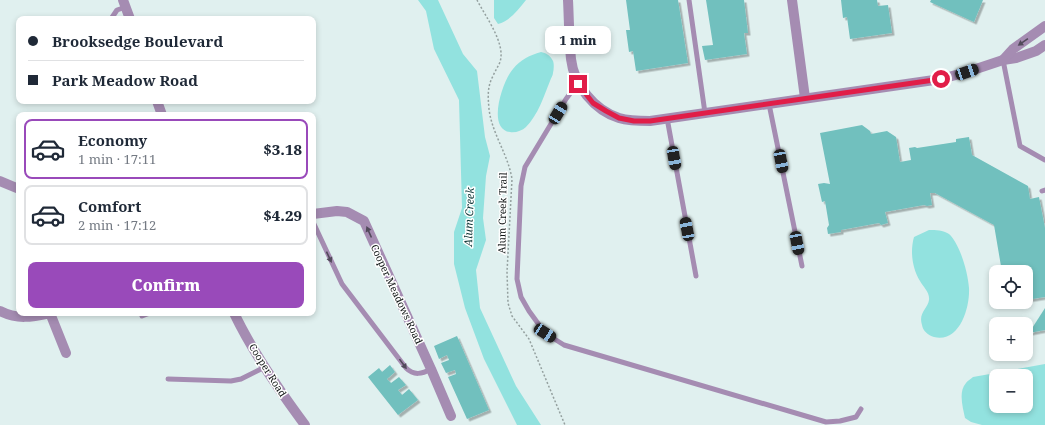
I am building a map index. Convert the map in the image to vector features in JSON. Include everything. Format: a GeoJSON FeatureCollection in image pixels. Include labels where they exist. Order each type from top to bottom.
{"type":"FeatureCollection","features":[{"type":"Feature","properties":{"kind":"street"},"geometry":{"type":"LineString","coordinates":[[568,0],[571,60],[578,84],[593,103],[619,118],[634,121],[650,121],[941,79],[1003,60],[1016,58],[1036,51],[1045,44]]}},
{"type":"Feature","properties":{"kind":"street"},"geometry":{"type":"LineString","coordinates":[[792,0],[805,98]]}},
{"type":"Feature","properties":{"kind":"street"},"geometry":{"type":"LineString","coordinates":[[125,3],[129,16]]}},
{"type":"Feature","properties":{"kind":"street"},"geometry":{"type":"LineString","coordinates":[[1003,60],[1013,49],[1045,26]]}},
{"type":"Feature","properties":{"kind":"street"},"geometry":{"type":"LineString","coordinates":[[0,181],[16,188]]}},
{"type":"Feature","properties":{"kind":"street","name":"Cooper Meadows Road"},"geometry":{"type":"LineString","coordinates":[[316,214],[337,211],[347,212],[364,221],[451,416]]}},
{"type":"Feature","properties":{"kind":"street"},"geometry":{"type":"LineString","coordinates":[[0,311],[8,315],[19,317],[34,316]]}},
{"type":"Feature","properties":{"kind":"street"},"geometry":{"type":"LineString","coordinates":[[51,316],[66,353]]}},
{"type":"Feature","properties":{"kind":"street","name":"Cooper Road"},"geometry":{"type":"LineString","coordinates":[[235,316],[242,330],[265,367],[305,425]]}},
{"type":"Feature","properties":{"kind":"lane"},"geometry":{"type":"LineString","coordinates":[[689,0],[705,113]]}},
{"type":"Feature","properties":{"kind":"lane"},"geometry":{"type":"LineString","coordinates":[[113,16],[125,3]]}},
{"type":"Feature","properties":{"kind":"lane"},"geometry":{"type":"LineString","coordinates":[[1003,60],[1020,146],[1045,160]]}},
{"type":"Feature","properties":{"kind":"lane"},"geometry":{"type":"LineString","coordinates":[[578,84],[566,99],[525,167],[521,186],[516,279],[521,297],[545,333],[564,345],[826,422],[840,421],[856,417],[861,409]]}},
{"type":"Feature","properties":{"kind":"lane"},"geometry":{"type":"LineString","coordinates":[[769,104],[802,266]]}},
{"type":"Feature","properties":{"kind":"lane"},"geometry":{"type":"LineString","coordinates":[[667,118],[696,276]]}},
{"type":"Feature","properties":{"kind":"lane"},"geometry":{"type":"LineString","coordinates":[[316,228],[342,284],[406,368],[410,372],[417,374],[424,373],[431,369]]}},
{"type":"Feature","properties":{"kind":"lane"},"geometry":{"type":"LineString","coordinates":[[168,379],[231,381],[241,379],[265,367]]}},
{"type":"Feature","properties":{"kind":"path","name":"Alum Creek Trail"},"geometry":{"type":"LineString","coordinates":[[477,0],[498,39],[501,51],[500,61],[488,90],[493,125],[510,166],[512,179],[507,272],[508,303],[512,316],[529,340],[565,425]]}},
{"type":"Feature","properties":{"kind":"water","name":"Alum Creek"},"geometry":{"type":"Polygon","coordinates":[[[418,0],[438,0],[463,54],[477,71],[485,137],[490,156],[486,176],[483,218],[486,240],[476,270],[480,308],[516,386],[541,425],[517,425],[484,359],[465,308],[454,264],[454,232],[462,208],[459,100],[434,49],[426,11],[418,0]]]}},
{"type":"Feature","properties":{"kind":"water"},"geometry":{"type":"Polygon","coordinates":[[[494,0],[526,0],[510,17],[498,24],[494,18],[494,0]]]}},
{"type":"Feature","properties":{"kind":"water"},"geometry":{"type":"Polygon","coordinates":[[[541,52],[551,57],[554,68],[543,99],[530,122],[523,130],[510,132],[503,129],[499,122],[498,114],[501,93],[505,83],[509,75],[522,60],[541,52]]]}},
{"type":"Feature","properties":{"kind":"water"},"geometry":{"type":"Polygon","coordinates":[[[929,230],[944,232],[949,234],[953,239],[963,259],[969,288],[968,305],[962,322],[951,335],[943,337],[934,337],[930,335],[923,327],[921,317],[928,303],[929,297],[917,276],[912,259],[914,237],[929,230]]]}},
{"type":"Feature","properties":{"kind":"water"},"geometry":{"type":"Polygon","coordinates":[[[1045,364],[1045,425],[982,425],[971,422],[965,418],[962,400],[962,391],[967,382],[973,377],[989,374],[989,413],[1033,413],[1033,369],[1017,369],[1045,364]]]}},
{"type":"Feature","properties":{"kind":"building"},"geometry":{"type":"Polygon","coordinates":[[[626,0],[678,0],[688,63],[636,71],[633,51],[629,52],[626,30],[630,30],[626,0]]]}},
{"type":"Feature","properties":{"kind":"building"},"geometry":{"type":"Polygon","coordinates":[[[706,0],[744,0],[748,33],[744,33],[747,54],[705,60],[702,46],[713,45],[706,0]]]}},
{"type":"Feature","properties":{"kind":"building"},"geometry":{"type":"Polygon","coordinates":[[[841,0],[877,0],[878,6],[888,5],[892,33],[850,39],[847,17],[843,18],[841,0]]]}},
{"type":"Feature","properties":{"kind":"building"},"geometry":{"type":"Polygon","coordinates":[[[931,0],[983,0],[974,22],[930,2],[931,0]]]}},
{"type":"Feature","properties":{"kind":"building"},"geometry":{"type":"Polygon","coordinates":[[[862,125],[870,131],[871,134],[887,131],[896,137],[900,162],[911,160],[909,148],[956,142],[956,139],[969,137],[972,155],[1028,186],[1030,199],[1039,197],[1045,228],[1045,297],[1033,299],[1033,265],[1001,265],[994,225],[935,193],[930,193],[932,205],[885,212],[888,223],[881,225],[879,223],[828,234],[827,228],[829,225],[825,201],[822,202],[818,184],[830,184],[820,133],[862,125]]]}},
{"type":"Feature","properties":{"kind":"building"},"geometry":{"type":"Polygon","coordinates":[[[1045,308],[1045,330],[1033,332],[1033,327],[1045,308]]]}},
{"type":"Feature","properties":{"kind":"building"},"geometry":{"type":"Polygon","coordinates":[[[457,336],[489,410],[467,419],[448,377],[456,374],[455,370],[446,373],[441,363],[449,360],[447,355],[439,359],[434,346],[457,336]]]}},
{"type":"Feature","properties":{"kind":"building"},"geometry":{"type":"Polygon","coordinates":[[[390,365],[395,372],[387,379],[391,383],[399,377],[406,385],[398,390],[402,395],[409,389],[418,400],[398,415],[368,377],[379,368],[382,372],[390,365]]]}},
{"type":"Feature","properties":{"kind":"route"},"geometry":{"type":"LineString","coordinates":[[578,84],[593,103],[619,118],[634,121],[650,121],[941,79]]}}]}
